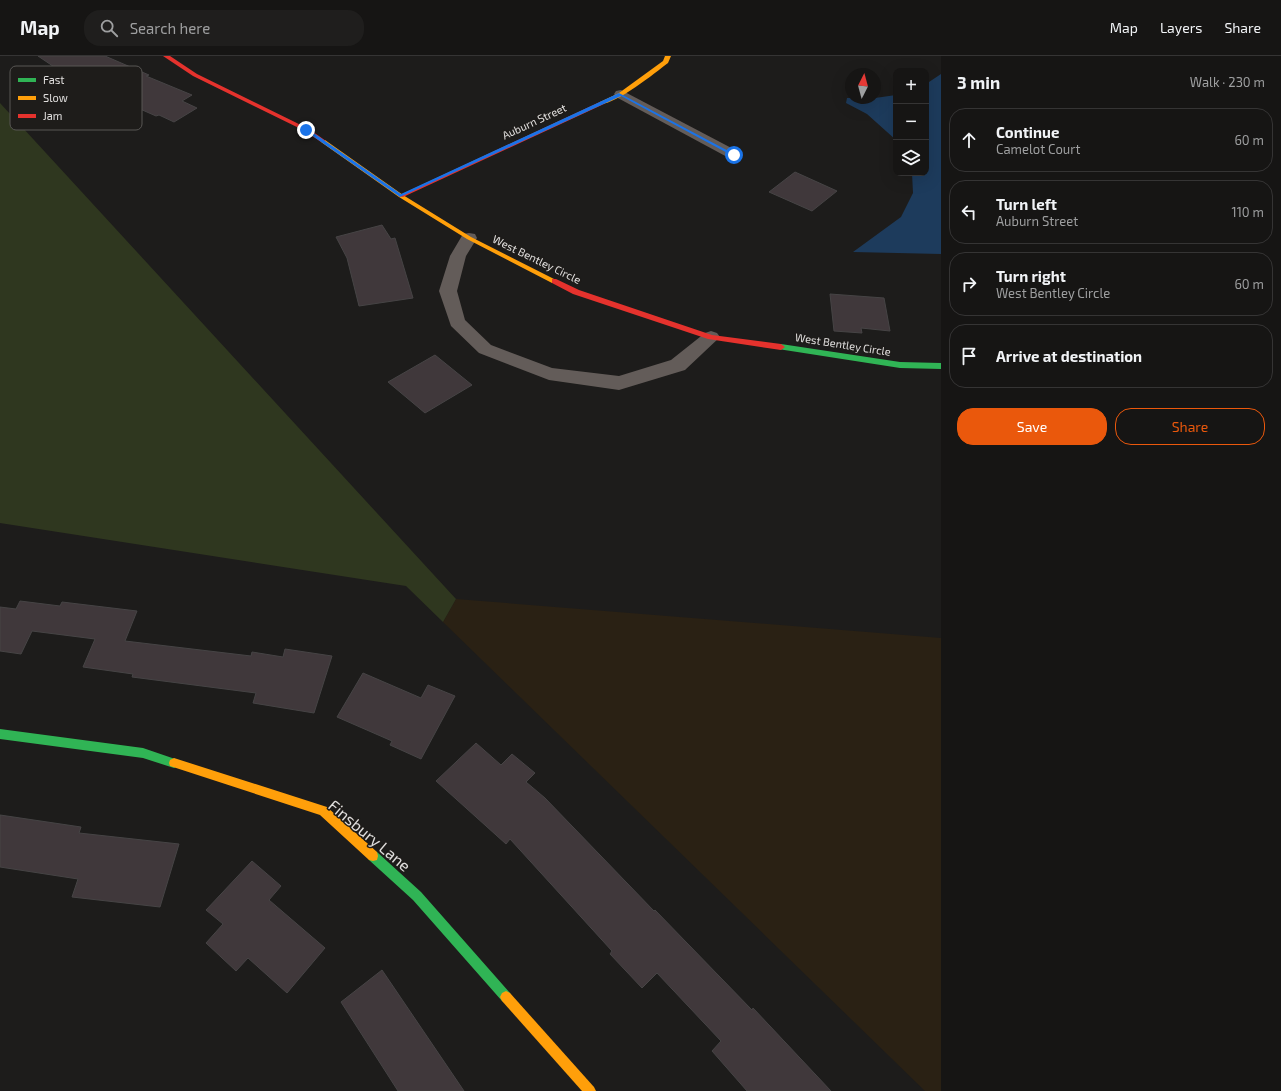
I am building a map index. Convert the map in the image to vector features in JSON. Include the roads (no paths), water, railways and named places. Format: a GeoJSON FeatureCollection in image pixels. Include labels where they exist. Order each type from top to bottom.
{"type":"FeatureCollection","features":[{"type":"Feature","properties":{"kind":"street","name":"West Bentley Circle"},"geometry":{"type":"LineString","coordinates":[[166,56],[195,74],[306,130],[400,196],[469,238],[576,292],[711,336],[900,365],[941,366]]}},
{"type":"Feature","properties":{"kind":"street","name":"Auburn Street"},"geometry":{"type":"LineString","coordinates":[[400,196],[621,94],[666,62],[668,56]]}},
{"type":"Feature","properties":{"kind":"street"},"geometry":{"type":"LineString","coordinates":[[621,94],[734,155]]}},
{"type":"Feature","properties":{"kind":"street"},"geometry":{"type":"LineString","coordinates":[[469,238],[458,256],[448,291],[457,322],[485,349],[549,374],[619,383],[678,365],[711,336]]}},
{"type":"Feature","properties":{"kind":"street","name":"Finsbury Lane"},"geometry":{"type":"LineString","coordinates":[[0,734],[144,753],[323,812],[417,896],[590,1091]]}},
{"type":"Feature","properties":{"kind":"water"},"geometry":{"type":"Polygon","coordinates":[[[941,74],[941,254],[853,252],[901,217],[913,193],[912,176],[929,176],[929,82],[941,74]]]}},
{"type":"Feature","properties":{"kind":"water"},"geometry":{"type":"Polygon","coordinates":[[[893,95],[893,137],[867,114],[848,104],[881,104],[881,97],[893,95]]]}}]}
